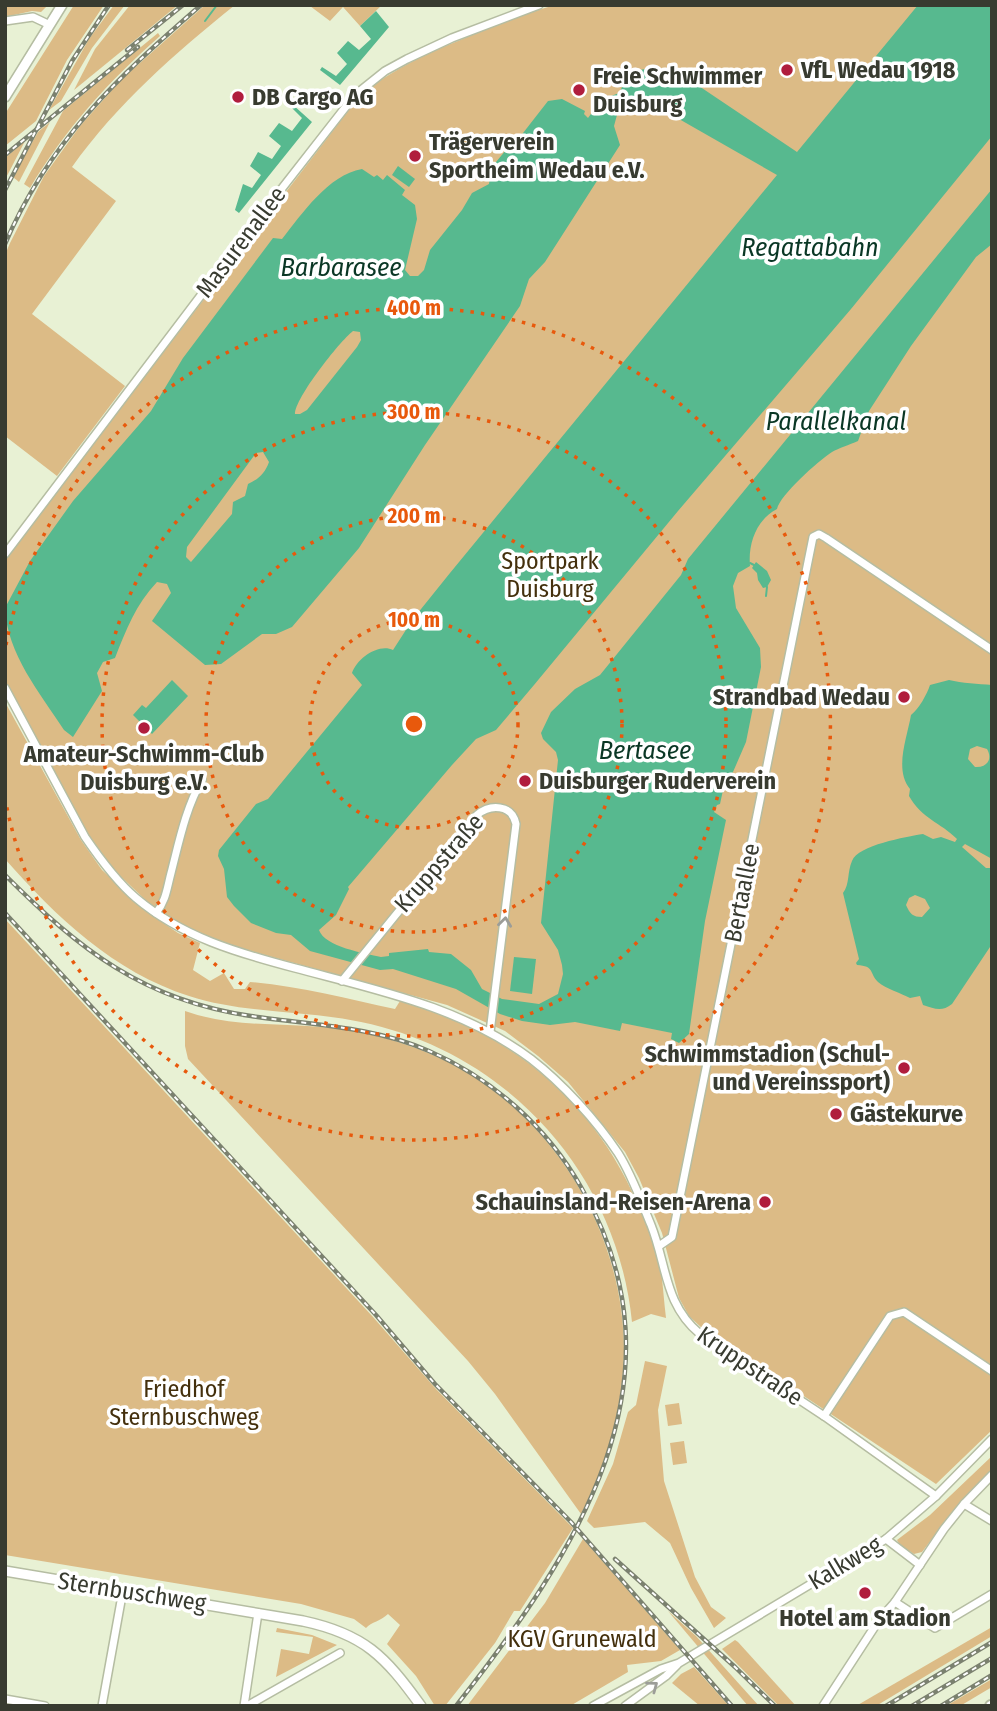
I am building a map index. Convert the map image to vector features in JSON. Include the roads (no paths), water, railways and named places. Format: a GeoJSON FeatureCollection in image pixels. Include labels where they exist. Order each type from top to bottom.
{"type":"FeatureCollection","features":[{"type":"Feature","properties":{"kind":"main road"},"geometry":{"type":"LineString","coordinates":[[5,97],[61,5]]}},
{"type":"Feature","properties":{"kind":"main road","name":"Sternbuschweg"},"geometry":{"type":"LineString","coordinates":[[5,1572],[326,1626],[347,1633],[390,1665],[421,1706]]}},
{"type":"Feature","properties":{"kind":"street","name":"Masurenallee"},"geometry":{"type":"LineString","coordinates":[[5,554],[355,96],[385,71],[407,59],[452,38],[539,5]]}},
{"type":"Feature","properties":{"kind":"street"},"geometry":{"type":"LineString","coordinates":[[5,20],[33,17],[50,25]]}},
{"type":"Feature","properties":{"kind":"street","name":"Bertaallee"},"geometry":{"type":"LineString","coordinates":[[659,1247],[672,1237],[810,547],[815,534],[826,538],[992,650]]}},
{"type":"Feature","properties":{"kind":"street","name":"Kruppstraße"},"geometry":{"type":"LineString","coordinates":[[5,688],[79,826],[99,858],[135,897],[181,929],[213,944],[456,1015],[490,1032],[532,1060],[570,1094],[617,1151],[659,1247],[671,1295],[686,1321],[700,1334],[824,1416],[936,1496]]}},
{"type":"Feature","properties":{"kind":"street"},"geometry":{"type":"LineString","coordinates":[[156,913],[165,900],[181,837],[196,790],[202,780]]}},
{"type":"Feature","properties":{"kind":"street","name":"Kruppstraße"},"geometry":{"type":"LineString","coordinates":[[342,981],[477,815],[487,808],[499,807],[511,813],[516,824],[490,1032]]}},
{"type":"Feature","properties":{"kind":"street"},"geometry":{"type":"LineString","coordinates":[[824,1416],[890,1315],[904,1312],[992,1371]]}},
{"type":"Feature","properties":{"kind":"street","name":"Kalkweg"},"geometry":{"type":"LineString","coordinates":[[593,1706],[638,1681],[679,1663],[886,1539],[936,1496],[992,1439]]}},
{"type":"Feature","properties":{"kind":"street"},"geometry":{"type":"LineString","coordinates":[[823,1706],[879,1620],[895,1602],[964,1504],[992,1475]]}},
{"type":"Feature","properties":{"kind":"street"},"geometry":{"type":"LineString","coordinates":[[964,1504],[992,1521]]}},
{"type":"Feature","properties":{"kind":"street"},"geometry":{"type":"LineString","coordinates":[[886,1539],[920,1565]]}},
{"type":"Feature","properties":{"kind":"street"},"geometry":{"type":"LineString","coordinates":[[102,1706],[123,1590]]}},
{"type":"Feature","properties":{"kind":"street"},"geometry":{"type":"LineString","coordinates":[[895,1602],[935,1628],[992,1594]]}},
{"type":"Feature","properties":{"kind":"street"},"geometry":{"type":"LineString","coordinates":[[245,1706],[258,1613]]}},
{"type":"Feature","properties":{"kind":"street"},"geometry":{"type":"LineString","coordinates":[[245,1706],[340,1653]]}},
{"type":"Feature","properties":{"kind":"street","name":"Kalkweg"},"geometry":{"type":"LineString","coordinates":[[625,1706],[679,1663]]}},
{"type":"Feature","properties":{"kind":"street"},"geometry":{"type":"LineString","coordinates":[[5,1699],[40,1705]]}},
{"type":"Feature","properties":{"kind":"water"},"geometry":{"type":"Polygon","coordinates":[[[918,5],[992,5],[992,136],[851,309],[496,730],[476,739],[452,765],[348,887],[336,915],[319,930],[337,945],[381,957],[389,956],[389,953],[428,949],[429,952],[451,954],[471,970],[482,989],[502,999],[539,1004],[558,994],[563,974],[562,965],[558,950],[541,923],[558,760],[556,752],[543,739],[541,733],[551,712],[575,689],[600,675],[681,575],[688,559],[992,189],[992,244],[976,257],[911,346],[869,411],[858,441],[832,452],[818,463],[792,487],[777,509],[764,519],[752,541],[750,566],[738,573],[733,586],[736,608],[760,648],[761,667],[746,742],[733,772],[725,781],[720,804],[714,812],[726,820],[705,921],[689,1034],[679,1043],[671,1039],[672,1033],[622,1023],[620,1031],[575,1022],[550,1025],[522,1021],[500,1014],[456,989],[393,969],[380,970],[310,951],[291,935],[276,933],[251,923],[227,897],[219,850],[256,804],[268,799],[362,685],[352,673],[363,657],[375,650],[393,650],[413,619],[450,573],[777,175],[658,107],[640,104],[617,115],[614,126],[620,145],[545,262],[529,279],[520,306],[425,445],[359,548],[292,627],[276,634],[262,634],[221,664],[205,665],[152,621],[171,593],[167,584],[157,582],[137,608],[115,658],[103,662],[97,673],[102,691],[73,737],[64,730],[26,672],[7,625],[5,608],[30,561],[73,501],[151,411],[183,358],[273,238],[282,239],[307,207],[338,179],[362,169],[383,180],[387,175],[405,190],[402,195],[415,205],[417,219],[405,270],[410,276],[418,276],[424,270],[430,250],[472,193],[489,184],[491,168],[506,150],[509,151],[548,101],[562,99],[585,111],[584,114],[588,118],[601,100],[619,93],[629,74],[636,71],[655,68],[681,74],[797,152],[918,5]],[[353,331],[328,358],[302,396],[295,414],[307,410],[357,347],[361,340],[360,332],[353,331]],[[263,452],[256,453],[187,547],[186,557],[191,562],[232,514],[233,502],[245,496],[248,484],[266,469],[269,462],[263,452]]]}},
{"type":"Feature","properties":{"kind":"water"},"geometry":{"type":"Polygon","coordinates":[[[376,11],[389,27],[340,85],[320,70],[322,67],[336,76],[347,64],[337,53],[348,41],[359,50],[371,39],[360,26],[376,11]]]}},
{"type":"Feature","properties":{"kind":"water"},"geometry":{"type":"Polygon","coordinates":[[[292,104],[312,122],[239,213],[235,210],[243,184],[252,188],[261,175],[250,166],[258,152],[272,159],[281,146],[269,136],[279,123],[292,131],[302,118],[290,106],[292,104]]]}},
{"type":"Feature","properties":{"kind":"water"},"geometry":{"type":"Polygon","coordinates":[[[398,166],[415,179],[409,187],[392,175],[398,166]]]}},
{"type":"Feature","properties":{"kind":"water"},"geometry":{"type":"Polygon","coordinates":[[[756,562],[767,571],[771,580],[767,587],[763,588],[752,568],[756,562]]]}},
{"type":"Feature","properties":{"kind":"water"},"geometry":{"type":"Polygon","coordinates":[[[172,680],[188,696],[152,734],[133,715],[142,705],[146,708],[172,680]]]}},
{"type":"Feature","properties":{"kind":"water"},"geometry":{"type":"Polygon","coordinates":[[[949,680],[992,685],[992,859],[965,844],[962,847],[986,868],[992,868],[992,944],[952,1004],[938,1009],[923,1005],[920,996],[910,998],[885,987],[878,982],[869,968],[857,965],[859,959],[843,893],[852,861],[863,850],[923,834],[933,839],[941,837],[955,842],[957,839],[914,804],[903,773],[903,754],[911,715],[930,685],[949,680]],[[977,746],[970,749],[968,759],[975,767],[979,767],[986,764],[989,756],[987,749],[977,746]],[[915,895],[909,898],[906,905],[912,914],[922,917],[930,908],[925,899],[915,895]]]}},
{"type":"Feature","properties":{"kind":"water"},"geometry":{"type":"Polygon","coordinates":[[[514,957],[536,959],[532,994],[510,991],[514,957]]]}},
{"type":"Feature","properties":{"kind":"waterway"},"geometry":{"type":"LineString","coordinates":[[205,21],[217,5]]}},
{"type":"Feature","properties":{"kind":"waterway"},"geometry":{"type":"LineString","coordinates":[[750,563],[754,565]]}},
{"type":"Feature","properties":{"kind":"waterway"},"geometry":{"type":"LineString","coordinates":[[766,596],[767,587]]}},
{"type":"Feature","properties":{"kind":"railway"},"geometry":{"type":"LineString","coordinates":[[5,190],[72,61],[109,5]]}},
{"type":"Feature","properties":{"kind":"railway"},"geometry":{"type":"LineString","coordinates":[[127,50],[183,5]]}},
{"type":"Feature","properties":{"kind":"railway"},"geometry":{"type":"LineString","coordinates":[[5,244],[23,207],[64,142],[114,85],[201,5]]}},
{"type":"Feature","properties":{"kind":"railway"},"geometry":{"type":"LineString","coordinates":[[5,155],[138,47]]}},
{"type":"Feature","properties":{"kind":"railway"},"geometry":{"type":"LineString","coordinates":[[5,875],[87,948],[145,984],[178,998],[251,1016],[386,1036],[453,1062],[496,1091],[535,1125],[552,1144],[581,1187],[613,1258],[625,1328],[622,1396],[605,1462],[577,1526],[541,1588],[456,1706]]}},
{"type":"Feature","properties":{"kind":"railway"},"geometry":{"type":"LineString","coordinates":[[5,913],[376,1315],[435,1384],[571,1522],[732,1706]]}},
{"type":"Feature","properties":{"kind":"railway"},"geometry":{"type":"LineString","coordinates":[[615,1559],[775,1706]]}},
{"type":"Feature","properties":{"kind":"railway"},"geometry":{"type":"LineString","coordinates":[[886,1706],[992,1642]]}},
{"type":"Feature","properties":{"kind":"railway"},"geometry":{"type":"LineString","coordinates":[[912,1706],[992,1658]]}},
{"type":"Feature","properties":{"kind":"railway"},"geometry":{"type":"LineString","coordinates":[[941,1706],[992,1675]]}},
{"type":"Feature","properties":{"kind":"place","name":"VfL Wedau 1918"},"geometry":{"type":"Point","coordinates":[787,70]}},
{"type":"Feature","properties":{"kind":"place","name":"Freie Schwimmer Duisburg"},"geometry":{"type":"Point","coordinates":[579,90]}},
{"type":"Feature","properties":{"kind":"place","name":"DB Cargo AG"},"geometry":{"type":"Point","coordinates":[238,97]}},
{"type":"Feature","properties":{"kind":"place","name":"Trägerverein Sportheim Wedau e.V."},"geometry":{"type":"Point","coordinates":[415,156]}},
{"type":"Feature","properties":{"kind":"place","name":"Strandbad Wedau"},"geometry":{"type":"Point","coordinates":[904,697]}},
{"type":"Feature","properties":{"kind":"place","name":"Amateur-Schwimm-Club Duisburg e.V."},"geometry":{"type":"Point","coordinates":[144,728]}},
{"type":"Feature","properties":{"kind":"place","name":"Duisburger Ruderverein"},"geometry":{"type":"Point","coordinates":[525,781]}},
{"type":"Feature","properties":{"kind":"place","name":"Schwimmstadion (Schul- und Vereinssport)"},"geometry":{"type":"Point","coordinates":[904,1068]}},
{"type":"Feature","properties":{"kind":"place","name":"Gästekurve"},"geometry":{"type":"Point","coordinates":[836,1114]}},
{"type":"Feature","properties":{"kind":"place","name":"Schauinsland-Reisen-Arena"},"geometry":{"type":"Point","coordinates":[765,1202]}},
{"type":"Feature","properties":{"kind":"place","name":"Hotel am Stadion"},"geometry":{"type":"Point","coordinates":[865,1593]}},
{"type":"Feature","properties":{"kind":"water label","name":"Regattabahn"},"geometry":{"type":"Point","coordinates":[810,247]}},
{"type":"Feature","properties":{"kind":"water label","name":"Barbarasee"},"geometry":{"type":"Point","coordinates":[341,267]}},
{"type":"Feature","properties":{"kind":"water label","name":"Parallelkanal"},"geometry":{"type":"Point","coordinates":[836,421]}},
{"type":"Feature","properties":{"kind":"water label","name":"Bertasee"},"geometry":{"type":"Point","coordinates":[645,750]}},
{"type":"Feature","properties":{"kind":"park label","name":"Sportpark Duisburg"},"geometry":{"type":"Point","coordinates":[550,575]}},
{"type":"Feature","properties":{"kind":"park label","name":"Friedhof Sternbuschweg"},"geometry":{"type":"Point","coordinates":[184,1403]}},
{"type":"Feature","properties":{"kind":"park label","name":"KGV Grunewald"},"geometry":{"type":"Point","coordinates":[582,1639]}}]}
